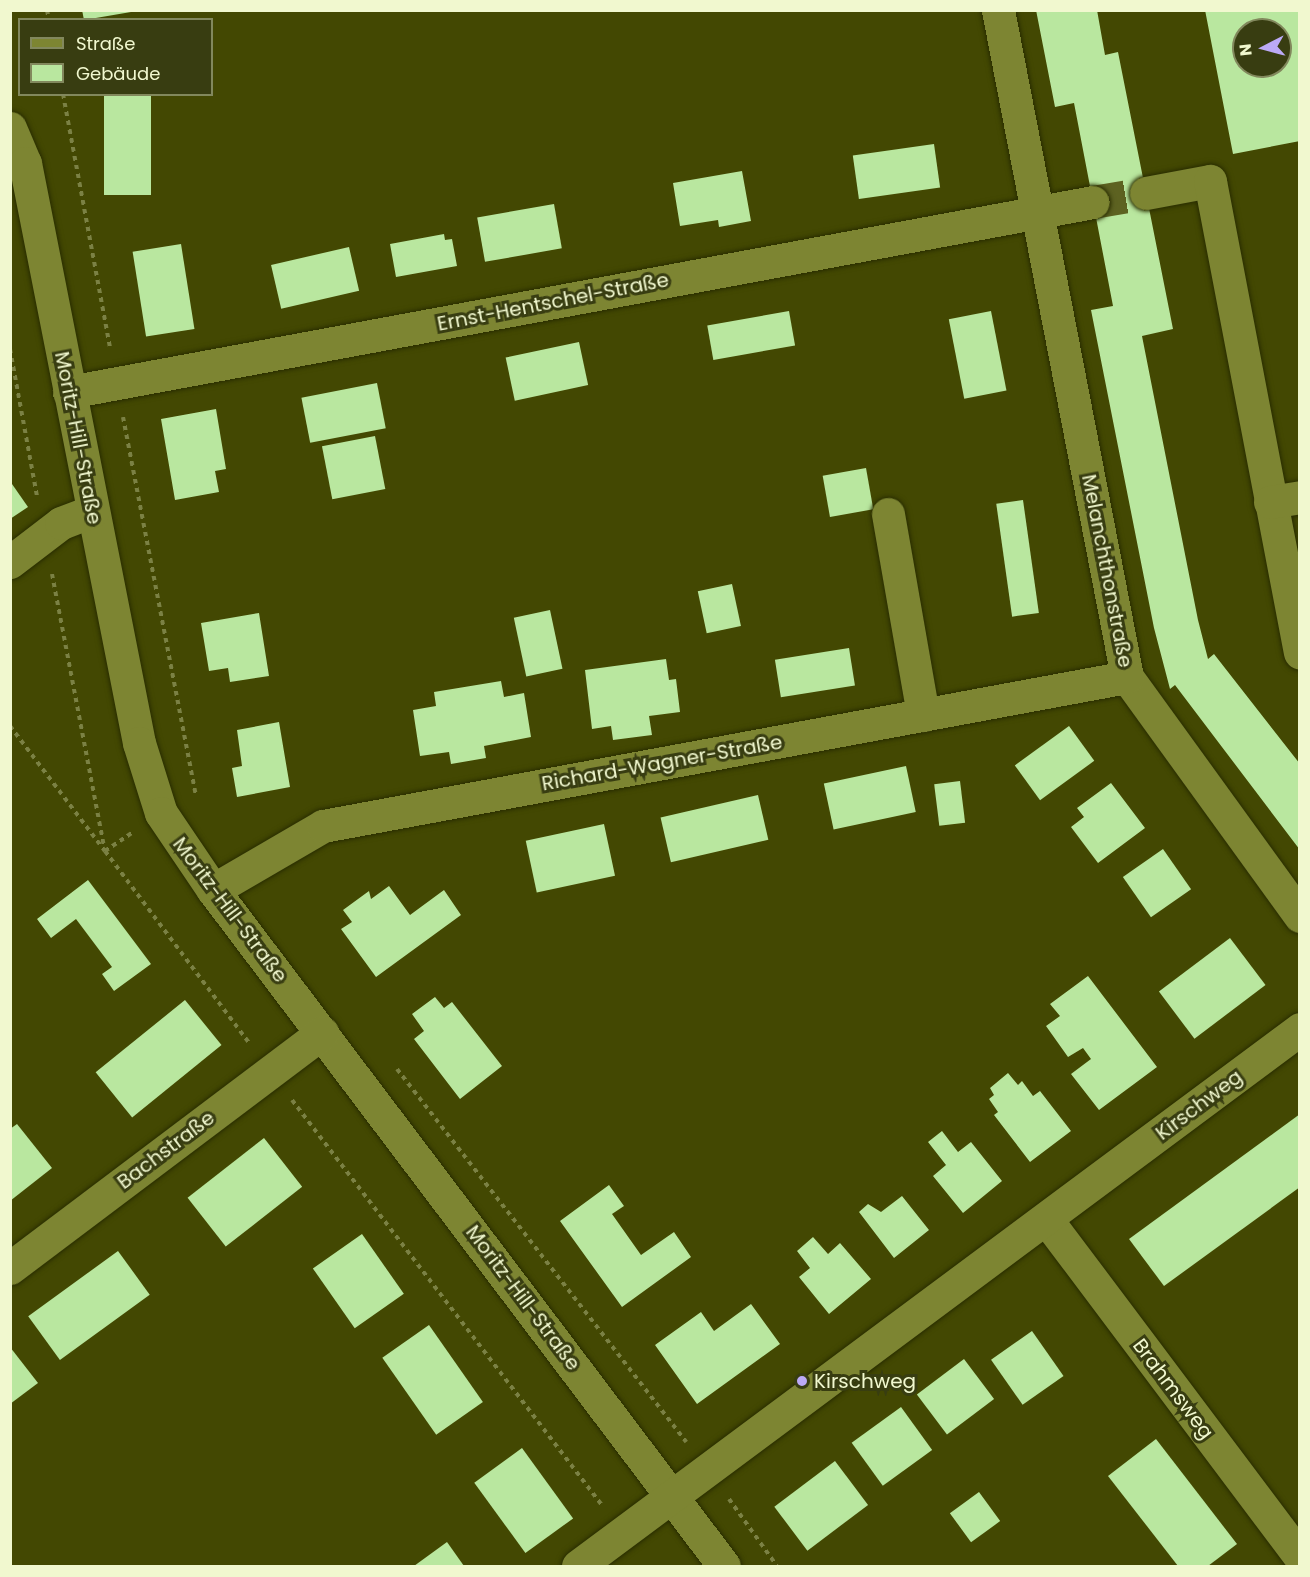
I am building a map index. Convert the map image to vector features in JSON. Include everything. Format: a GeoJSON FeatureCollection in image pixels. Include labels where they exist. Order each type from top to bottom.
{"type":"FeatureCollection","features":[{"type":"Feature","properties":{"kind":"street","name":"Melanchthonstraße"},"geometry":{"type":"LineString","coordinates":[[998,10],[1127,677],[1299,916]]}},
{"type":"Feature","properties":{"kind":"street","name":"Moritz-Hill-Straße"},"geometry":{"type":"LineString","coordinates":[[10,128],[25,163],[140,742],[161,813],[213,890],[674,1496],[724,1566]]}},
{"type":"Feature","properties":{"kind":"street"},"geometry":{"type":"LineString","coordinates":[[1146,193],[1209,181],[1285,499],[1299,652]]}},
{"type":"Feature","properties":{"kind":"street"},"geometry":{"type":"LineString","coordinates":[[1036,212],[1093,202]]}},
{"type":"Feature","properties":{"kind":"street","name":"Ernst-Hentschel-Straße"},"geometry":{"type":"LineString","coordinates":[[69,392],[1036,212]]}},
{"type":"Feature","properties":{"kind":"street"},"geometry":{"type":"LineString","coordinates":[[10,562],[61,523],[93,511]]}},
{"type":"Feature","properties":{"kind":"street"},"geometry":{"type":"LineString","coordinates":[[888,514],[922,715]]}},
{"type":"Feature","properties":{"kind":"street","name":"Richard-Wagner-Straße"},"geometry":{"type":"LineString","coordinates":[[213,890],[323,826],[1127,677]]}},
{"type":"Feature","properties":{"kind":"street","name":"Kirschweg"},"geometry":{"type":"LineString","coordinates":[[579,1566],[1047,1220],[1299,1029]]}},
{"type":"Feature","properties":{"kind":"street","name":"Bachstraße"},"geometry":{"type":"LineString","coordinates":[[10,1268],[322,1033]]}},
{"type":"Feature","properties":{"kind":"street","name":"Brahmsweg"},"geometry":{"type":"LineString","coordinates":[[1047,1220],[1299,1557]]}},
{"type":"Feature","properties":{"kind":"path"},"geometry":{"type":"LineString","coordinates":[[63,96],[198,806]]}},
{"type":"Feature","properties":{"kind":"path"},"geometry":{"type":"LineString","coordinates":[[10,726],[105,851],[161,813]]}},
{"type":"Feature","properties":{"kind":"path"},"geometry":{"type":"LineString","coordinates":[[394,1065],[707,1470],[777,1566]]}},
{"type":"Feature","properties":{"kind":"building"},"geometry":{"type":"Polygon","coordinates":[[[82,10],[130,10],[131,12],[96,18],[84,18],[82,10]]]}},
{"type":"Feature","properties":{"kind":"building"},"geometry":{"type":"Polygon","coordinates":[[[1036,10],[1097,10],[1105,55],[1118,52],[1173,329],[1142,336],[1198,620],[1208,659],[1214,654],[1300,764],[1300,850],[1175,685],[1170,689],[1154,628],[1091,310],[1113,306],[1074,103],[1055,107],[1036,10]]]}},
{"type":"Feature","properties":{"kind":"building"},"geometry":{"type":"Polygon","coordinates":[[[1205,10],[1300,10],[1300,141],[1233,154],[1205,10]]]}},
{"type":"Feature","properties":{"kind":"building"},"geometry":{"type":"Polygon","coordinates":[[[104,96],[151,96],[151,195],[104,195],[104,96]]]}},
{"type":"Feature","properties":{"kind":"building"},"geometry":{"type":"Polygon","coordinates":[[[934,144],[940,188],[859,199],[853,155],[934,144]]]}},
{"type":"Feature","properties":{"kind":"building"},"geometry":{"type":"Polygon","coordinates":[[[742,171],[751,221],[719,227],[718,220],[680,226],[673,183],[742,171]]]}},
{"type":"Feature","properties":{"kind":"building"},"geometry":{"type":"Polygon","coordinates":[[[554,204],[562,248],[485,262],[477,218],[554,204]]]}},
{"type":"Feature","properties":{"kind":"building"},"geometry":{"type":"Polygon","coordinates":[[[444,234],[445,240],[452,239],[457,266],[396,277],[390,244],[444,234]]]}},
{"type":"Feature","properties":{"kind":"building"},"geometry":{"type":"Polygon","coordinates":[[[181,244],[194,329],[146,337],[133,252],[181,244]]]}},
{"type":"Feature","properties":{"kind":"building"},"geometry":{"type":"Polygon","coordinates":[[[349,247],[359,291],[281,309],[271,265],[349,247]]]}},
{"type":"Feature","properties":{"kind":"building"},"geometry":{"type":"Polygon","coordinates":[[[789,311],[795,345],[713,360],[707,325],[789,311]]]}},
{"type":"Feature","properties":{"kind":"building"},"geometry":{"type":"Polygon","coordinates":[[[991,311],[1006,391],[964,399],[949,319],[991,311]]]}},
{"type":"Feature","properties":{"kind":"building"},"geometry":{"type":"Polygon","coordinates":[[[579,342],[588,385],[515,401],[506,358],[579,342]]]}},
{"type":"Feature","properties":{"kind":"building"},"geometry":{"type":"Polygon","coordinates":[[[377,383],[386,428],[310,443],[301,398],[377,383]]]}},
{"type":"Feature","properties":{"kind":"building"},"geometry":{"type":"Polygon","coordinates":[[[216,409],[226,469],[215,471],[219,492],[175,500],[161,419],[216,409]]]}},
{"type":"Feature","properties":{"kind":"building"},"geometry":{"type":"Polygon","coordinates":[[[375,436],[385,489],[332,499],[322,446],[375,436]]]}},
{"type":"Feature","properties":{"kind":"building"},"geometry":{"type":"Polygon","coordinates":[[[866,468],[873,509],[830,517],[823,476],[866,468]]]}},
{"type":"Feature","properties":{"kind":"building"},"geometry":{"type":"Polygon","coordinates":[[[12,484],[28,507],[10,519],[10,485],[12,484]]]}},
{"type":"Feature","properties":{"kind":"building"},"geometry":{"type":"Polygon","coordinates":[[[1023,500],[1039,613],[1012,617],[996,504],[1023,500]]]}},
{"type":"Feature","properties":{"kind":"building"},"geometry":{"type":"Polygon","coordinates":[[[732,584],[741,626],[707,633],[698,591],[732,584]]]}},
{"type":"Feature","properties":{"kind":"building"},"geometry":{"type":"Polygon","coordinates":[[[550,610],[562,669],[526,676],[514,618],[550,610]]]}},
{"type":"Feature","properties":{"kind":"building"},"geometry":{"type":"Polygon","coordinates":[[[259,613],[269,676],[230,682],[228,668],[209,671],[201,623],[259,613]]]}},
{"type":"Feature","properties":{"kind":"building"},"geometry":{"type":"Polygon","coordinates":[[[849,648],[855,686],[781,697],[775,660],[849,648]]]}},
{"type":"Feature","properties":{"kind":"building"},"geometry":{"type":"Polygon","coordinates":[[[666,659],[669,680],[676,679],[680,712],[649,716],[652,735],[613,740],[611,726],[592,729],[585,670],[666,659]]]}},
{"type":"Feature","properties":{"kind":"building"},"geometry":{"type":"Polygon","coordinates":[[[501,681],[504,697],[524,693],[531,737],[484,746],[486,758],[451,764],[449,752],[420,756],[413,710],[436,706],[434,692],[501,681]]]}},
{"type":"Feature","properties":{"kind":"building"},"geometry":{"type":"Polygon","coordinates":[[[279,722],[290,787],[237,797],[232,768],[242,766],[237,730],[279,722]]]}},
{"type":"Feature","properties":{"kind":"building"},"geometry":{"type":"Polygon","coordinates":[[[1069,726],[1094,761],[1040,800],[1015,765],[1069,726]]]}},
{"type":"Feature","properties":{"kind":"building"},"geometry":{"type":"Polygon","coordinates":[[[906,766],[916,812],[834,829],[824,783],[906,766]]]}},
{"type":"Feature","properties":{"kind":"building"},"geometry":{"type":"Polygon","coordinates":[[[960,781],[965,823],[939,826],[934,784],[960,781]]]}},
{"type":"Feature","properties":{"kind":"building"},"geometry":{"type":"Polygon","coordinates":[[[1111,783],[1145,828],[1098,863],[1071,827],[1084,817],[1077,808],[1111,783]]]}},
{"type":"Feature","properties":{"kind":"building"},"geometry":{"type":"Polygon","coordinates":[[[758,795],[768,840],[671,862],[661,817],[758,795]]]}},
{"type":"Feature","properties":{"kind":"building"},"geometry":{"type":"Polygon","coordinates":[[[604,824],[615,876],[537,892],[526,841],[604,824]]]}},
{"type":"Feature","properties":{"kind":"building"},"geometry":{"type":"Polygon","coordinates":[[[1163,849],[1191,889],[1151,917],[1123,877],[1163,849]]]}},
{"type":"Feature","properties":{"kind":"building"},"geometry":{"type":"Polygon","coordinates":[[[88,880],[151,964],[114,991],[102,974],[112,967],[76,919],[51,938],[37,919],[88,880]]]}},
{"type":"Feature","properties":{"kind":"building"},"geometry":{"type":"Polygon","coordinates":[[[389,886],[410,915],[444,890],[461,915],[376,977],[341,929],[352,922],[343,910],[369,891],[371,899],[389,886]]]}},
{"type":"Feature","properties":{"kind":"building"},"geometry":{"type":"Polygon","coordinates":[[[1230,938],[1266,985],[1194,1039],[1159,992],[1230,938]]]}},
{"type":"Feature","properties":{"kind":"building"},"geometry":{"type":"Polygon","coordinates":[[[1088,976],[1157,1067],[1099,1110],[1071,1074],[1091,1059],[1083,1048],[1068,1057],[1046,1026],[1060,1016],[1050,1004],[1088,976]]]}},
{"type":"Feature","properties":{"kind":"building"},"geometry":{"type":"Polygon","coordinates":[[[435,997],[444,1008],[452,1002],[502,1066],[460,1099],[414,1039],[424,1031],[412,1014],[435,997]]]}},
{"type":"Feature","properties":{"kind":"building"},"geometry":{"type":"Polygon","coordinates":[[[185,1000],[222,1045],[132,1117],[96,1072],[185,1000]]]}},
{"type":"Feature","properties":{"kind":"building"},"geometry":{"type":"Polygon","coordinates":[[[1008,1073],[1018,1085],[1022,1081],[1033,1096],[1040,1091],[1071,1131],[1030,1162],[994,1115],[998,1112],[989,1099],[994,1095],[990,1088],[1008,1073]]]}},
{"type":"Feature","properties":{"kind":"building"},"geometry":{"type":"Polygon","coordinates":[[[1300,1114],[1300,1187],[1164,1286],[1129,1239],[1300,1114]]]}},
{"type":"Feature","properties":{"kind":"building"},"geometry":{"type":"Polygon","coordinates":[[[17,1124],[52,1168],[10,1201],[10,1129],[17,1124]]]}},
{"type":"Feature","properties":{"kind":"building"},"geometry":{"type":"Polygon","coordinates":[[[942,1131],[958,1152],[971,1142],[1002,1181],[963,1213],[933,1176],[946,1165],[928,1142],[942,1131]]]}},
{"type":"Feature","properties":{"kind":"building"},"geometry":{"type":"Polygon","coordinates":[[[264,1138],[302,1187],[226,1247],[188,1198],[264,1138]]]}},
{"type":"Feature","properties":{"kind":"building"},"geometry":{"type":"Polygon","coordinates":[[[609,1185],[624,1206],[612,1214],[641,1255],[674,1232],[691,1257],[622,1307],[560,1221],[609,1185]]]}},
{"type":"Feature","properties":{"kind":"building"},"geometry":{"type":"Polygon","coordinates":[[[902,1196],[929,1230],[894,1258],[859,1212],[868,1204],[881,1212],[902,1196]]]}},
{"type":"Feature","properties":{"kind":"building"},"geometry":{"type":"Polygon","coordinates":[[[362,1234],[404,1294],[355,1328],[313,1268],[362,1234]]]}},
{"type":"Feature","properties":{"kind":"building"},"geometry":{"type":"Polygon","coordinates":[[[813,1237],[828,1254],[840,1243],[871,1279],[829,1314],[799,1277],[810,1268],[797,1251],[813,1237]]]}},
{"type":"Feature","properties":{"kind":"building"},"geometry":{"type":"Polygon","coordinates":[[[118,1251],[150,1295],[60,1360],[28,1316],[118,1251]]]}},
{"type":"Feature","properties":{"kind":"building"},"geometry":{"type":"Polygon","coordinates":[[[751,1304],[780,1344],[697,1404],[655,1345],[701,1312],[714,1331],[751,1304]]]}},
{"type":"Feature","properties":{"kind":"building"},"geometry":{"type":"Polygon","coordinates":[[[429,1325],[483,1402],[436,1435],[382,1358],[429,1325]]]}},
{"type":"Feature","properties":{"kind":"building"},"geometry":{"type":"Polygon","coordinates":[[[1032,1331],[1064,1376],[1023,1405],[991,1360],[1032,1331]]]}},
{"type":"Feature","properties":{"kind":"building"},"geometry":{"type":"Polygon","coordinates":[[[10,1347],[38,1383],[10,1404],[10,1347]]]}},
{"type":"Feature","properties":{"kind":"building"},"geometry":{"type":"Polygon","coordinates":[[[964,1359],[994,1399],[947,1434],[917,1395],[964,1359]]]}},
{"type":"Feature","properties":{"kind":"building"},"geometry":{"type":"Polygon","coordinates":[[[901,1407],[932,1450],[883,1486],[852,1443],[901,1407]]]}},
{"type":"Feature","properties":{"kind":"building"},"geometry":{"type":"Polygon","coordinates":[[[1156,1439],[1237,1544],[1208,1566],[1178,1566],[1108,1476],[1156,1439]]]}},
{"type":"Feature","properties":{"kind":"building"},"geometry":{"type":"Polygon","coordinates":[[[522,1448],[573,1518],[525,1553],[474,1483],[522,1448]]]}},
{"type":"Feature","properties":{"kind":"building"},"geometry":{"type":"Polygon","coordinates":[[[835,1461],[868,1505],[807,1551],[774,1507],[835,1461]]]}},
{"type":"Feature","properties":{"kind":"building"},"geometry":{"type":"Polygon","coordinates":[[[979,1492],[1000,1521],[971,1542],[950,1513],[979,1492]]]}},
{"type":"Feature","properties":{"kind":"building"},"geometry":{"type":"Polygon","coordinates":[[[447,1542],[464,1566],[414,1566],[447,1542]]]}},
{"type":"Feature","properties":{"kind":"tunnel"},"geometry":{"type":"LineString","coordinates":[[1093,202],[1146,193]]}},
{"type":"Feature","properties":{"kind":"place","name":"Kirschweg"},"geometry":{"type":"Point","coordinates":[802,1381]}}]}
